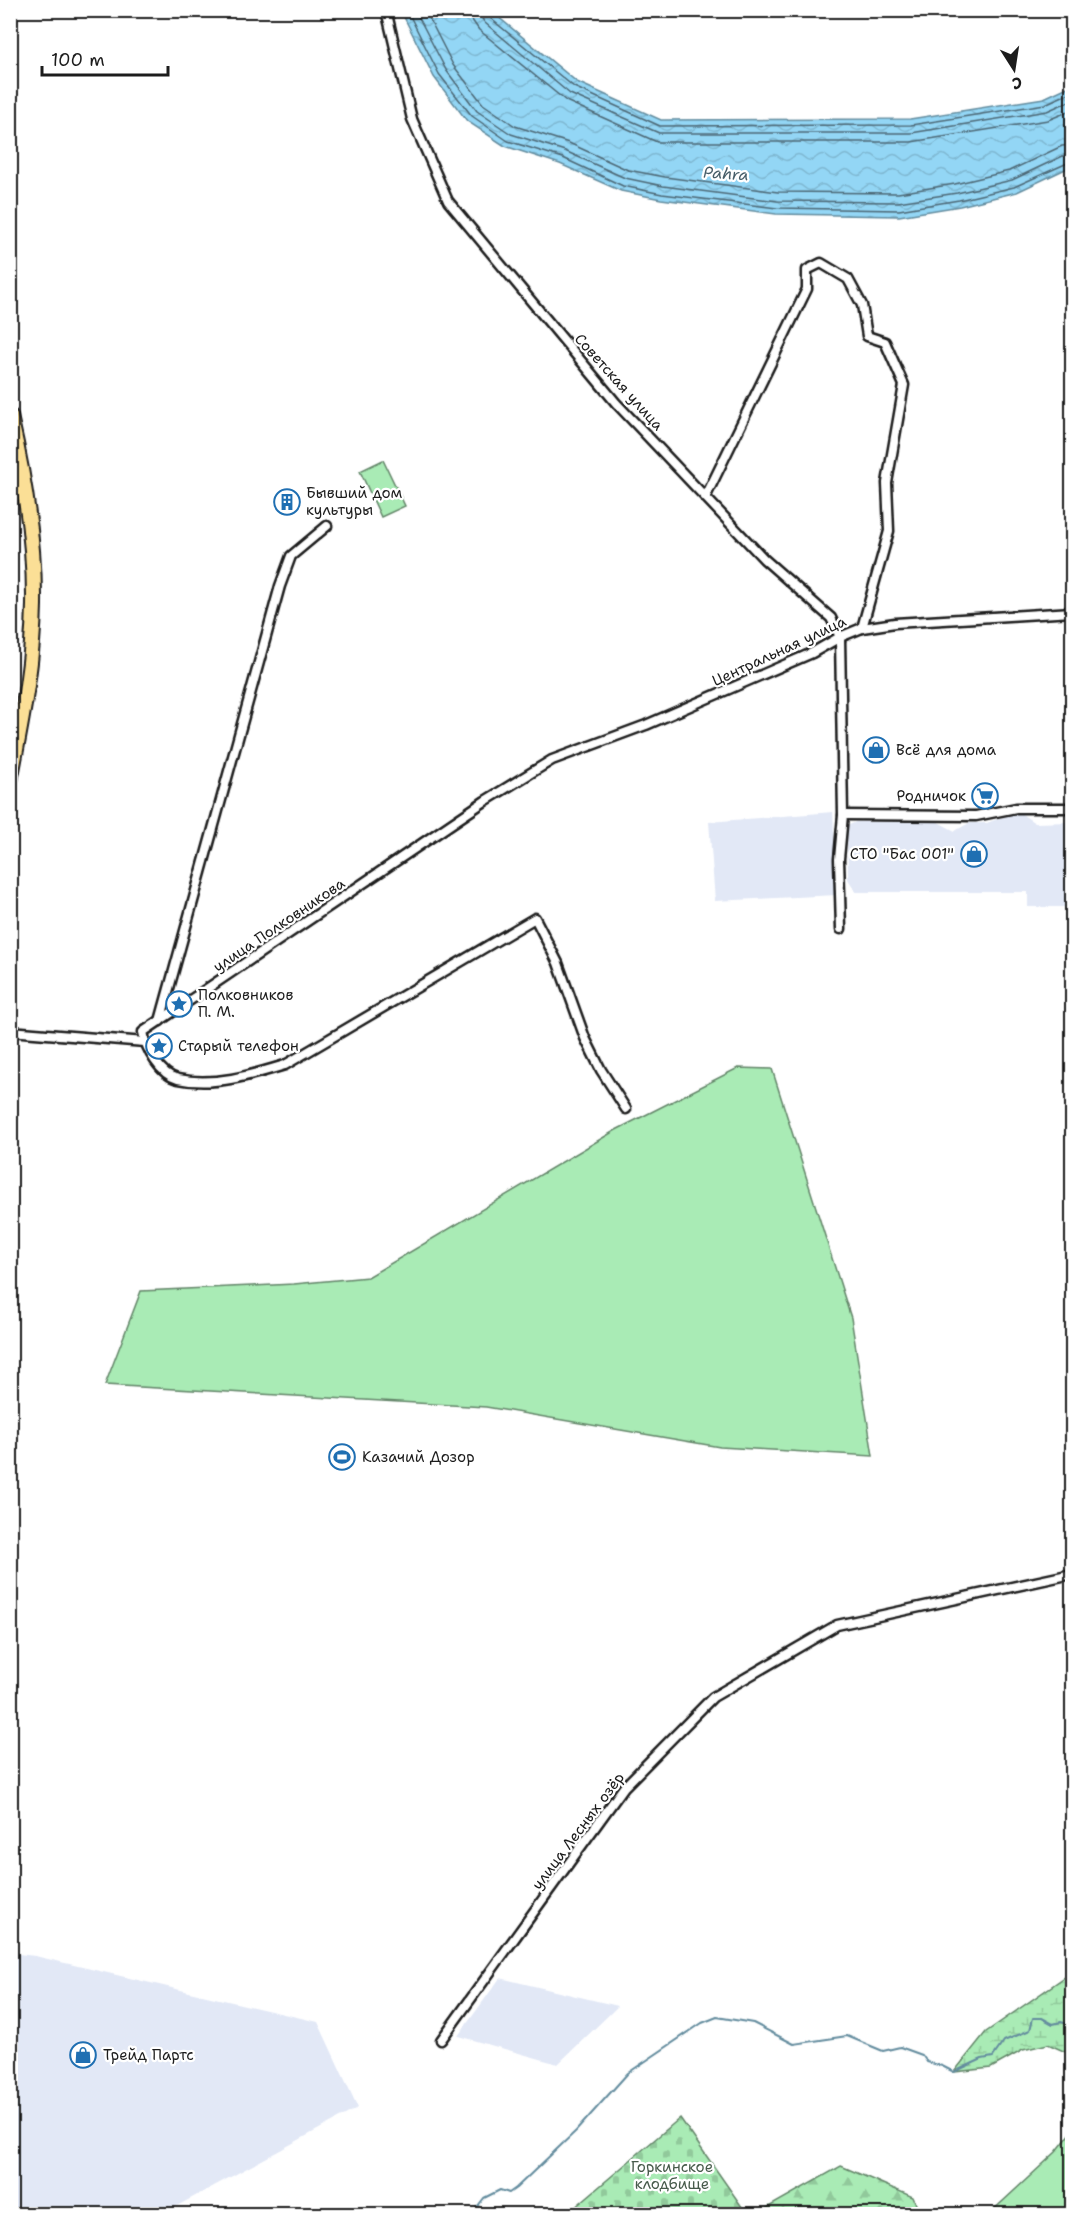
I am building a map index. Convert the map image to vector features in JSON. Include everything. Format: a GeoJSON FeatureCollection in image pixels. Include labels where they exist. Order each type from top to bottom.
{"type":"FeatureCollection","features":[{"type":"Feature","properties":{"kind":"main road"},"geometry":{"type":"LineString","coordinates":[[10,416],[21,462],[29,521],[34,604],[25,701],[10,781]]}},
{"type":"Feature","properties":{"kind":"street","name":"Советская улица"},"geometry":{"type":"LineString","coordinates":[[386,10],[412,119],[448,201],[616,403],[764,559],[831,618],[840,637]]}},
{"type":"Feature","properties":{"kind":"street"},"geometry":{"type":"LineString","coordinates":[[706,496],[807,289],[807,270],[821,263],[848,279],[862,305],[867,336],[885,342],[904,385],[887,483],[889,531],[862,628]]}},
{"type":"Feature","properties":{"kind":"street"},"geometry":{"type":"LineString","coordinates":[[160,1021],[280,586],[291,556],[327,526]]}},
{"type":"Feature","properties":{"kind":"street","name":"Центральная улица"},"geometry":{"type":"LineString","coordinates":[[514,784],[552,760],[646,725],[812,653],[862,628],[895,623],[1072,612]]}},
{"type":"Feature","properties":{"kind":"street"},"geometry":{"type":"LineString","coordinates":[[840,637],[843,815],[839,858],[841,929]]}},
{"type":"Feature","properties":{"kind":"street","name":"улица Полковникова"},"geometry":{"type":"LineString","coordinates":[[145,1042],[143,1032],[514,784]]}},
{"type":"Feature","properties":{"kind":"street"},"geometry":{"type":"LineString","coordinates":[[843,815],[976,816],[1016,808],[1072,808]]}},
{"type":"Feature","properties":{"kind":"street"},"geometry":{"type":"LineString","coordinates":[[10,1031],[145,1042],[156,1064],[176,1079],[210,1080],[244,1077],[285,1065],[535,918],[558,963],[585,1038],[601,1070],[626,1109]]}},
{"type":"Feature","properties":{"kind":"street","name":"улица Лесных озёр"},"geometry":{"type":"LineString","coordinates":[[441,2040],[624,1787],[713,1697],[837,1625],[1072,1574]]}},
{"type":"Feature","properties":{"kind":"shaded area"},"geometry":{"type":"Polygon","coordinates":[[[1017,811],[1035,823],[1072,822],[1072,907],[1028,907],[1028,892],[856,892],[848,879],[847,826],[856,822],[938,822],[955,831],[969,823],[987,823],[1017,811]]]}},
{"type":"Feature","properties":{"kind":"shaded area"},"geometry":{"type":"Polygon","coordinates":[[[833,812],[837,895],[715,901],[709,822],[833,812]]]}},
{"type":"Feature","properties":{"kind":"shaded area"},"geometry":{"type":"Polygon","coordinates":[[[10,1953],[35,1956],[318,2022],[358,2108],[162,2214],[11,2214],[10,1953]]]}},
{"type":"Feature","properties":{"kind":"shaded area"},"geometry":{"type":"Polygon","coordinates":[[[500,1978],[618,2006],[558,2064],[458,2036],[500,1978]]]}},
{"type":"Feature","properties":{"kind":"green space"},"geometry":{"type":"Polygon","coordinates":[[[383,460],[405,506],[381,517],[360,471],[383,460]]]}},
{"type":"Feature","properties":{"kind":"green space"},"geometry":{"type":"Polygon","coordinates":[[[738,1068],[772,1069],[851,1318],[873,1456],[720,1447],[486,1407],[105,1385],[141,1291],[294,1284],[368,1277],[616,1130],[738,1068]]]}},
{"type":"Feature","properties":{"kind":"green space"},"geometry":{"type":"Polygon","coordinates":[[[1072,1972],[1072,2044],[1068,2053],[1048,2044],[1023,2050],[991,2068],[954,2072],[986,2032],[1072,1972]]]}},
{"type":"Feature","properties":{"kind":"green space","name":"Горкинское клодбище"},"geometry":{"type":"Polygon","coordinates":[[[680,2118],[747,2214],[567,2214],[680,2118]]]}},
{"type":"Feature","properties":{"kind":"green space"},"geometry":{"type":"Polygon","coordinates":[[[1072,2132],[1072,2214],[989,2214],[1056,2152],[1072,2132]]]}},
{"type":"Feature","properties":{"kind":"green space"},"geometry":{"type":"Polygon","coordinates":[[[841,2166],[913,2197],[920,2214],[756,2214],[841,2166]]]}},
{"type":"Feature","properties":{"kind":"water","name":"Pahra"},"geometry":{"type":"Polygon","coordinates":[[[401,11],[491,11],[577,82],[661,120],[910,119],[1044,98],[1072,85],[1072,166],[1017,192],[960,206],[899,216],[776,214],[661,199],[621,191],[560,164],[505,146],[467,121],[434,77],[401,11]]]}},
{"type":"Feature","properties":{"kind":"waterway"},"geometry":{"type":"LineString","coordinates":[[464,2214],[474,2211],[484,2198],[500,2190],[509,2193],[516,2188],[576,2131],[628,2073],[702,2023],[717,2017],[753,2023],[794,2044],[847,2036],[883,2051],[900,2047],[922,2055],[927,2062],[954,2072],[982,2059],[993,2057],[1004,2041],[1030,2030],[1033,2018],[1042,2018],[1053,2024],[1061,2022],[1068,2024],[1072,2020]]}},
{"type":"Feature","properties":{"kind":"place","name":"Бывший дом культуры"},"geometry":{"type":"Point","coordinates":[287,502]}},
{"type":"Feature","properties":{"kind":"place","name":"Всё для дома"},"geometry":{"type":"Point","coordinates":[876,750]}},
{"type":"Feature","properties":{"kind":"place","name":"Родничок"},"geometry":{"type":"Point","coordinates":[985,796]}},
{"type":"Feature","properties":{"kind":"place","name":"СТО \"Бас 001\""},"geometry":{"type":"Point","coordinates":[974,854]}},
{"type":"Feature","properties":{"kind":"place","name":"Полковников П. М."},"geometry":{"type":"Point","coordinates":[179,1004]}},
{"type":"Feature","properties":{"kind":"place","name":"Старый телефон"},"geometry":{"type":"Point","coordinates":[159,1046]}},
{"type":"Feature","properties":{"kind":"place","name":"Казачий Дозор"},"geometry":{"type":"Point","coordinates":[342,1457]}},
{"type":"Feature","properties":{"kind":"place","name":"Трейд Партс"},"geometry":{"type":"Point","coordinates":[83,2055]}}]}
